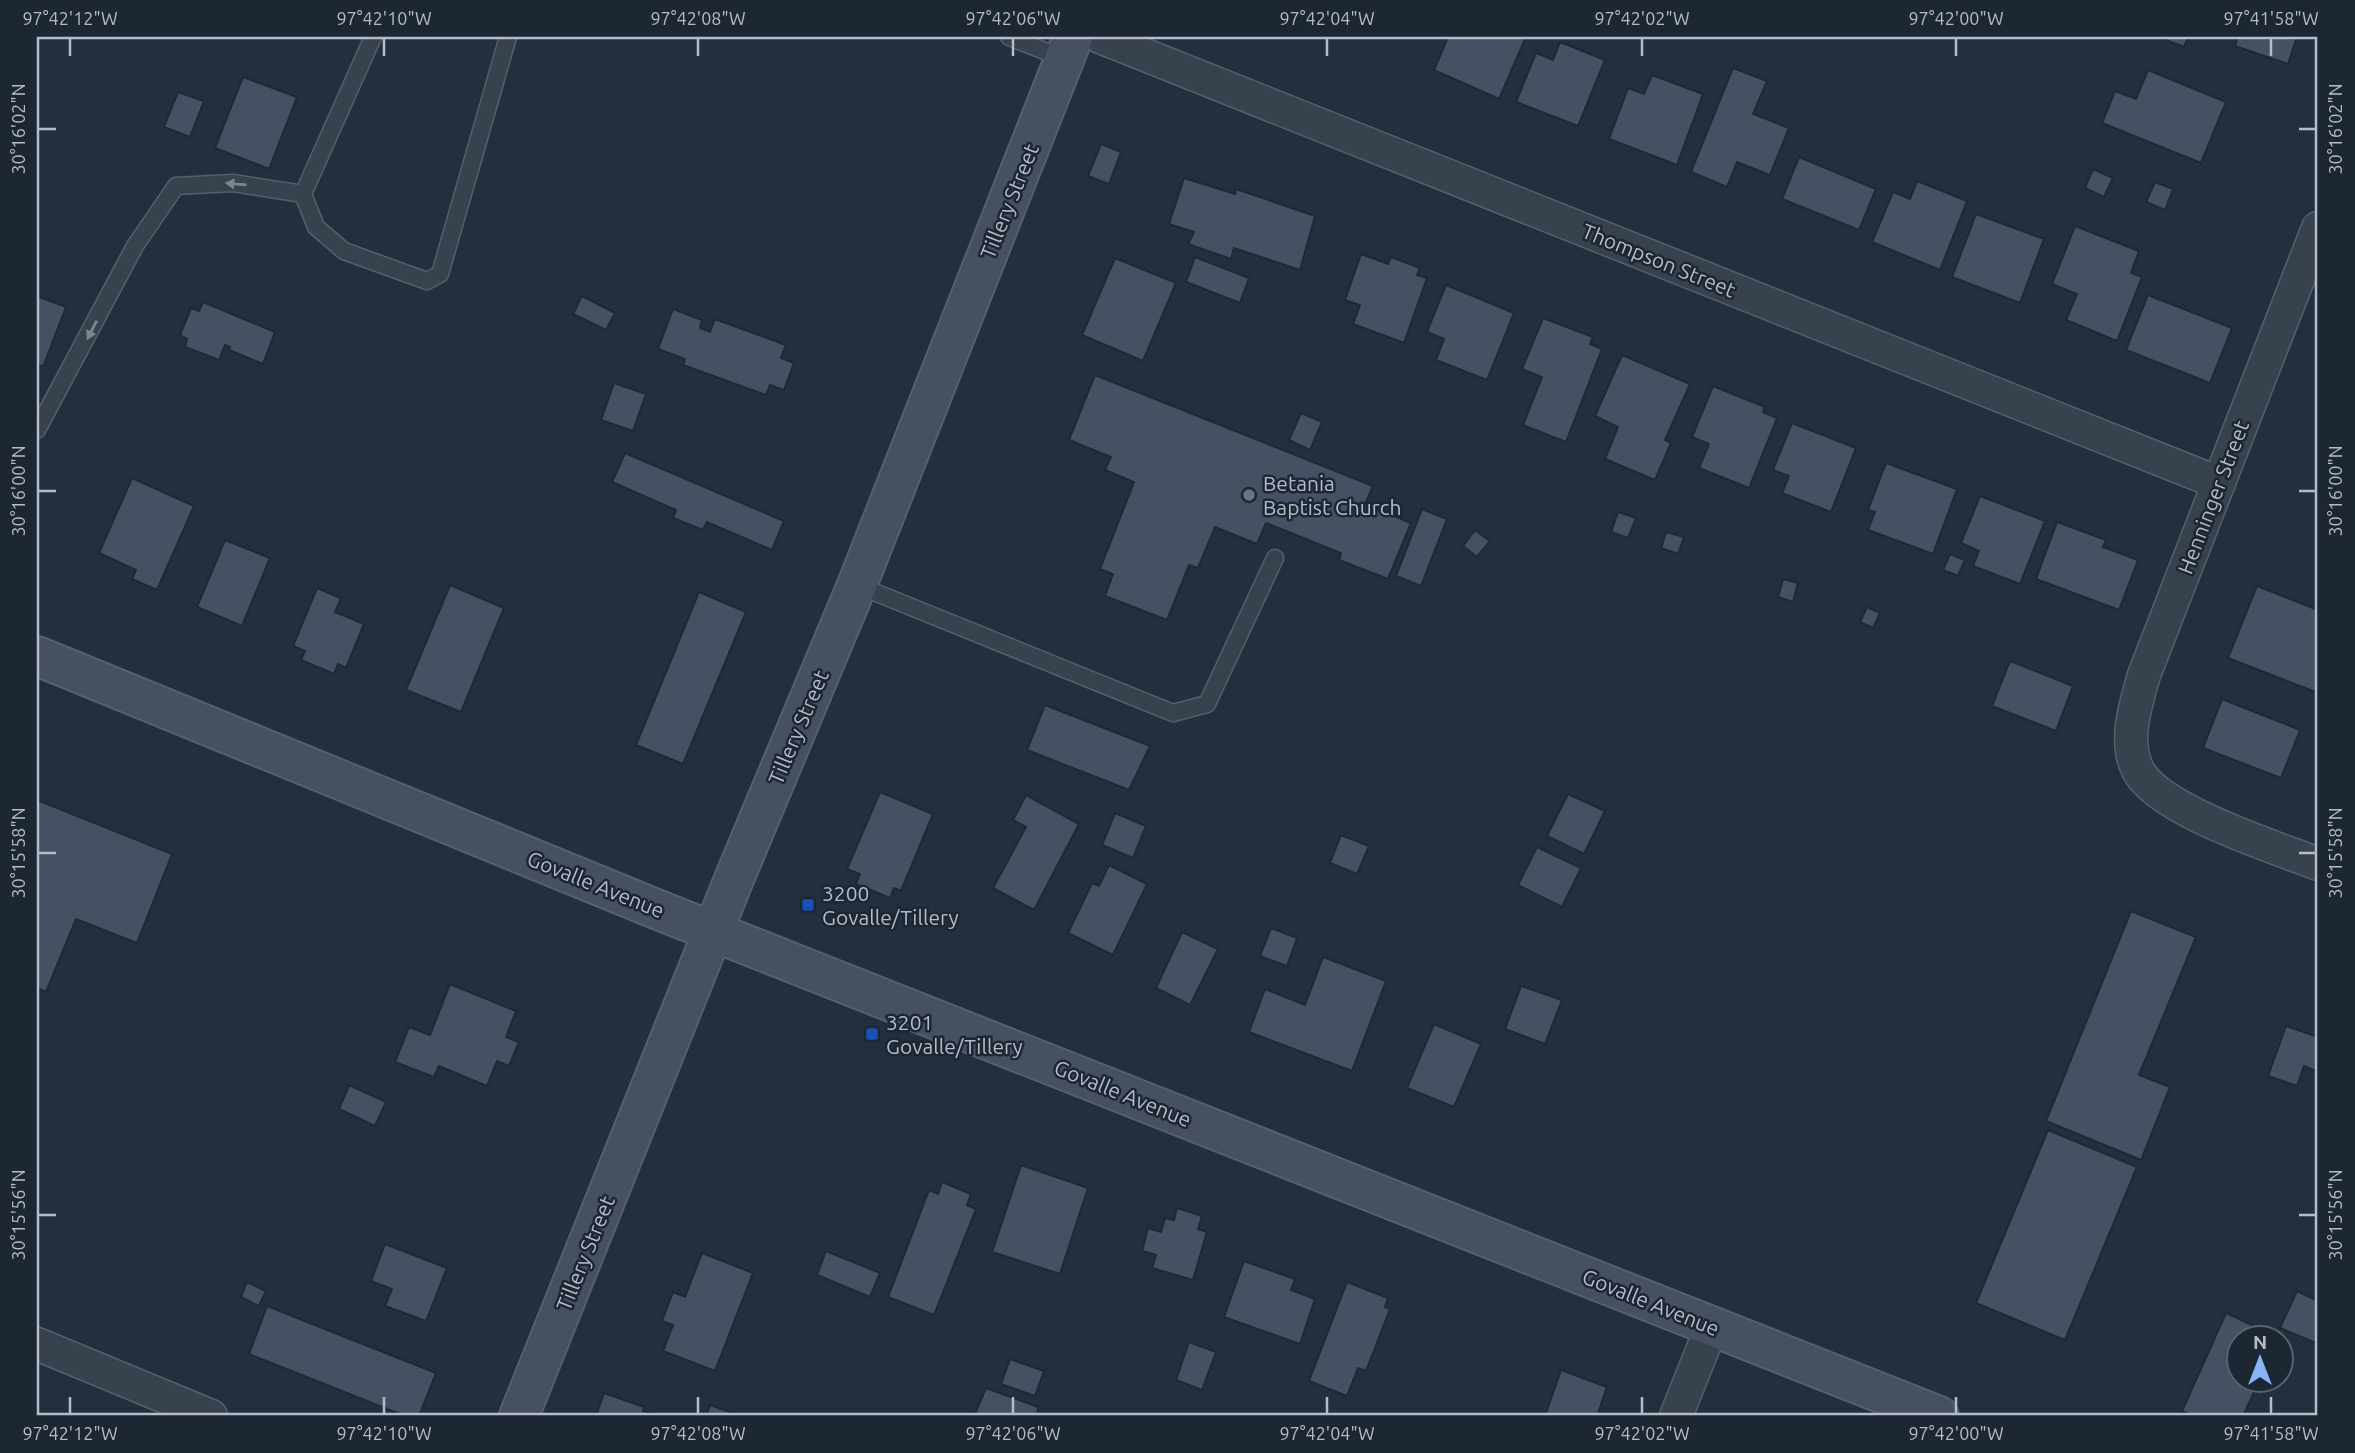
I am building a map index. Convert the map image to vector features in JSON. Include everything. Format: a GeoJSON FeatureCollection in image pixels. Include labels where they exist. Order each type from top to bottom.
{"type":"FeatureCollection","features":[{"type":"Feature","properties":{"kind":"street","name":"Thompson Street"},"geometry":{"type":"LineString","coordinates":[[1100,37],[2219,483]]}},
{"type":"Feature","properties":{"kind":"street","name":"Tillery Street"},"geometry":{"type":"LineString","coordinates":[[519,1416],[714,931],[857,585],[1069,48]]}},
{"type":"Feature","properties":{"kind":"street","name":"Henninger Street"},"geometry":{"type":"LineString","coordinates":[[2318,228],[2144,675],[2133,712],[2131,742],[2138,771],[2182,808],[2318,864]]}},
{"type":"Feature","properties":{"kind":"street","name":"Govalle Avenue"},"geometry":{"type":"LineString","coordinates":[[37,656],[714,931],[1939,1416]]}},
{"type":"Feature","properties":{"kind":"street"},"geometry":{"type":"LineString","coordinates":[[1676,1416],[1712,1326]]}},
{"type":"Feature","properties":{"kind":"street"},"geometry":{"type":"LineString","coordinates":[[37,1344],[211,1416]]}},
{"type":"Feature","properties":{"kind":"lane"},"geometry":{"type":"LineString","coordinates":[[373,37],[303,194],[316,227],[344,251],[427,281],[440,274],[508,37]]}},
{"type":"Feature","properties":{"kind":"lane"},"geometry":{"type":"LineString","coordinates":[[1009,37],[1069,48]]}},
{"type":"Feature","properties":{"kind":"lane"},"geometry":{"type":"LineString","coordinates":[[37,430],[135,246],[176,186],[233,183],[303,194]]}},
{"type":"Feature","properties":{"kind":"lane"},"geometry":{"type":"LineString","coordinates":[[857,585],[1173,713],[1207,704],[1275,558]]}},
{"type":"Feature","properties":{"kind":"building"},"geometry":{"type":"Polygon","coordinates":[[[1448,37],[1526,37],[1499,99],[1434,70],[1448,37]]]}},
{"type":"Feature","properties":{"kind":"building"},"geometry":{"type":"Polygon","coordinates":[[[2158,37],[2188,37],[2184,47],[2158,37]]]}},
{"type":"Feature","properties":{"kind":"building"},"geometry":{"type":"Polygon","coordinates":[[[2238,37],[2297,37],[2288,64],[2235,46],[2238,37]]]}},
{"type":"Feature","properties":{"kind":"building"},"geometry":{"type":"Polygon","coordinates":[[[1560,42],[1605,60],[1578,126],[1516,102],[1536,53],[1553,60],[1560,42]]]}},
{"type":"Feature","properties":{"kind":"building"},"geometry":{"type":"Polygon","coordinates":[[[1733,68],[1767,81],[1753,114],[1789,128],[1770,175],[1737,162],[1727,187],[1691,172],[1733,68]]]}},
{"type":"Feature","properties":{"kind":"building"},"geometry":{"type":"Polygon","coordinates":[[[2148,70],[2226,102],[2201,163],[2102,123],[2115,91],[2136,99],[2148,70]]]}},
{"type":"Feature","properties":{"kind":"building"},"geometry":{"type":"Polygon","coordinates":[[[1652,75],[1703,94],[1677,165],[1609,139],[1628,88],[1644,94],[1652,75]]]}},
{"type":"Feature","properties":{"kind":"building"},"geometry":{"type":"Polygon","coordinates":[[[243,77],[297,97],[269,169],[215,148],[243,77]]]}},
{"type":"Feature","properties":{"kind":"building"},"geometry":{"type":"Polygon","coordinates":[[[178,92],[204,101],[190,137],[164,127],[178,92]]]}},
{"type":"Feature","properties":{"kind":"building"},"geometry":{"type":"Polygon","coordinates":[[[1101,144],[1121,152],[1109,184],[1088,176],[1101,144]]]}},
{"type":"Feature","properties":{"kind":"building"},"geometry":{"type":"Polygon","coordinates":[[[1799,157],[1876,189],[1859,230],[1782,199],[1799,157]]]}},
{"type":"Feature","properties":{"kind":"building"},"geometry":{"type":"Polygon","coordinates":[[[2093,169],[2113,178],[2104,197],[2085,188],[2093,169]]]}},
{"type":"Feature","properties":{"kind":"building"},"geometry":{"type":"Polygon","coordinates":[[[1184,178],[1235,194],[1236,189],[1315,216],[1300,270],[1234,248],[1231,259],[1188,244],[1194,232],[1169,224],[1184,178]]]}},
{"type":"Feature","properties":{"kind":"building"},"geometry":{"type":"Polygon","coordinates":[[[1917,181],[1967,201],[1940,270],[1872,242],[1893,192],[1910,199],[1917,181]]]}},
{"type":"Feature","properties":{"kind":"building"},"geometry":{"type":"Polygon","coordinates":[[[2155,182],[2173,189],[2165,210],[2146,202],[2155,182]]]}},
{"type":"Feature","properties":{"kind":"building"},"geometry":{"type":"Polygon","coordinates":[[[1976,214],[2044,239],[2020,303],[1952,277],[1976,214]]]}},
{"type":"Feature","properties":{"kind":"building"},"geometry":{"type":"Polygon","coordinates":[[[2075,226],[2139,251],[2131,273],[2142,277],[2117,341],[2066,320],[2077,294],[2052,284],[2075,226]]]}},
{"type":"Feature","properties":{"kind":"building"},"geometry":{"type":"Polygon","coordinates":[[[1361,254],[1388,264],[1391,257],[1420,268],[1417,275],[1427,278],[1404,343],[1353,324],[1360,305],[1345,300],[1361,254]]]}},
{"type":"Feature","properties":{"kind":"building"},"geometry":{"type":"Polygon","coordinates":[[[1195,257],[1249,278],[1240,303],[1186,282],[1195,257]]]}},
{"type":"Feature","properties":{"kind":"building"},"geometry":{"type":"Polygon","coordinates":[[[1115,258],[1176,283],[1143,361],[1082,335],[1115,258]]]}},
{"type":"Feature","properties":{"kind":"building"},"geometry":{"type":"Polygon","coordinates":[[[1446,285],[1514,313],[1487,380],[1436,360],[1444,339],[1427,332],[1446,285]]]}},
{"type":"Feature","properties":{"kind":"building"},"geometry":{"type":"Polygon","coordinates":[[[2148,295],[2232,328],[2210,383],[2126,350],[2148,295]]]}},
{"type":"Feature","properties":{"kind":"building"},"geometry":{"type":"Polygon","coordinates":[[[37,296],[66,307],[43,367],[37,364],[37,296]]]}},
{"type":"Feature","properties":{"kind":"building"},"geometry":{"type":"Polygon","coordinates":[[[582,296],[615,313],[606,330],[573,314],[582,296]]]}},
{"type":"Feature","properties":{"kind":"building"},"geometry":{"type":"Polygon","coordinates":[[[203,302],[275,332],[263,364],[229,350],[230,347],[225,345],[219,360],[185,347],[187,339],[180,335],[191,308],[199,311],[203,302]]]}},
{"type":"Feature","properties":{"kind":"building"},"geometry":{"type":"Polygon","coordinates":[[[673,309],[702,320],[700,328],[710,332],[715,319],[786,345],[781,358],[794,363],[784,390],[770,385],[766,395],[683,365],[685,359],[658,349],[673,309]]]}},
{"type":"Feature","properties":{"kind":"building"},"geometry":{"type":"Polygon","coordinates":[[[1543,318],[1593,337],[1590,344],[1602,349],[1566,442],[1523,425],[1542,377],[1522,369],[1543,318]]]}},
{"type":"Feature","properties":{"kind":"building"},"geometry":{"type":"Polygon","coordinates":[[[1622,355],[1690,384],[1665,440],[1671,443],[1655,480],[1605,459],[1618,427],[1595,416],[1622,355]]]}},
{"type":"Feature","properties":{"kind":"building","name":"Betania Baptist Church"},"geometry":{"type":"Polygon","coordinates":[[[1095,375],[1373,486],[1365,504],[1411,523],[1388,579],[1339,560],[1341,553],[1266,523],[1257,544],[1215,527],[1198,568],[1189,565],[1167,620],[1105,596],[1113,574],[1100,569],[1134,482],[1105,470],[1111,457],[1069,440],[1095,375]]]}},
{"type":"Feature","properties":{"kind":"building"},"geometry":{"type":"Polygon","coordinates":[[[614,383],[646,394],[633,431],[601,420],[614,383]]]}},
{"type":"Feature","properties":{"kind":"building"},"geometry":{"type":"Polygon","coordinates":[[[1713,386],[1765,407],[1763,412],[1777,418],[1749,488],[1699,468],[1709,444],[1692,437],[1713,386]]]}},
{"type":"Feature","properties":{"kind":"building"},"geometry":{"type":"Polygon","coordinates":[[[1301,413],[1322,422],[1310,450],[1289,440],[1301,413]]]}},
{"type":"Feature","properties":{"kind":"building"},"geometry":{"type":"Polygon","coordinates":[[[1792,423],[1856,448],[1831,512],[1782,493],[1789,476],[1773,470],[1792,423]]]}},
{"type":"Feature","properties":{"kind":"building"},"geometry":{"type":"Polygon","coordinates":[[[625,453],[784,521],[772,550],[707,522],[703,530],[673,518],[676,510],[612,482],[625,453]]]}},
{"type":"Feature","properties":{"kind":"building"},"geometry":{"type":"Polygon","coordinates":[[[1886,463],[1957,489],[1933,554],[1868,530],[1875,512],[1868,510],[1886,463]]]}},
{"type":"Feature","properties":{"kind":"building"},"geometry":{"type":"Polygon","coordinates":[[[132,478],[194,506],[157,590],[132,579],[136,570],[99,553],[132,478]]]}},
{"type":"Feature","properties":{"kind":"building"},"geometry":{"type":"Polygon","coordinates":[[[1980,496],[2045,521],[2020,584],[1973,566],[1979,551],[1961,543],[1980,496]]]}},
{"type":"Feature","properties":{"kind":"building"},"geometry":{"type":"Polygon","coordinates":[[[1422,509],[1447,519],[1421,586],[1396,576],[1422,509]]]}},
{"type":"Feature","properties":{"kind":"building"},"geometry":{"type":"Polygon","coordinates":[[[1618,512],[1636,518],[1628,538],[1611,532],[1618,512]]]}},
{"type":"Feature","properties":{"kind":"building"},"geometry":{"type":"Polygon","coordinates":[[[2057,522],[2106,540],[2103,547],[2138,560],[2119,610],[2036,579],[2057,522]]]}},
{"type":"Feature","properties":{"kind":"building"},"geometry":{"type":"Polygon","coordinates":[[[1475,530],[1490,541],[1477,557],[1463,546],[1475,530]]]}},
{"type":"Feature","properties":{"kind":"building"},"geometry":{"type":"Polygon","coordinates":[[[1666,532],[1684,537],[1678,554],[1661,548],[1666,532]]]}},
{"type":"Feature","properties":{"kind":"building"},"geometry":{"type":"Polygon","coordinates":[[[225,540],[270,558],[242,626],[197,607],[225,540]]]}},
{"type":"Feature","properties":{"kind":"building"},"geometry":{"type":"Polygon","coordinates":[[[1950,554],[1965,560],[1958,576],[1943,570],[1950,554]]]}},
{"type":"Feature","properties":{"kind":"building"},"geometry":{"type":"Polygon","coordinates":[[[1783,579],[1798,583],[1793,602],[1778,597],[1783,579]]]}},
{"type":"Feature","properties":{"kind":"building"},"geometry":{"type":"Polygon","coordinates":[[[450,585],[504,608],[461,712],[406,690],[450,585]]]}},
{"type":"Feature","properties":{"kind":"building"},"geometry":{"type":"Polygon","coordinates":[[[2257,586],[2318,610],[2318,693],[2228,658],[2257,586]]]}},
{"type":"Feature","properties":{"kind":"building"},"geometry":{"type":"Polygon","coordinates":[[[317,588],[341,598],[335,612],[364,624],[346,668],[338,664],[334,674],[301,660],[305,651],[293,646],[317,588]]]}},
{"type":"Feature","properties":{"kind":"building"},"geometry":{"type":"Polygon","coordinates":[[[699,592],[746,612],[683,764],[636,745],[699,592]]]}},
{"type":"Feature","properties":{"kind":"building"},"geometry":{"type":"Polygon","coordinates":[[[1867,607],[1880,613],[1873,628],[1860,622],[1867,607]]]}},
{"type":"Feature","properties":{"kind":"building"},"geometry":{"type":"Polygon","coordinates":[[[2010,661],[2073,686],[2056,731],[1992,706],[2010,661]]]}},
{"type":"Feature","properties":{"kind":"building"},"geometry":{"type":"Polygon","coordinates":[[[2222,699],[2300,730],[2281,778],[2203,748],[2222,699]]]}},
{"type":"Feature","properties":{"kind":"building"},"geometry":{"type":"Polygon","coordinates":[[[1045,705],[1150,746],[1129,790],[1027,750],[1045,705]]]}},
{"type":"Feature","properties":{"kind":"building"},"geometry":{"type":"Polygon","coordinates":[[[880,792],[933,814],[901,891],[894,888],[890,898],[856,884],[860,874],[847,869],[880,792]]]}},
{"type":"Feature","properties":{"kind":"building"},"geometry":{"type":"Polygon","coordinates":[[[1568,794],[1605,811],[1584,854],[1547,836],[1568,794]]]}},
{"type":"Feature","properties":{"kind":"building"},"geometry":{"type":"Polygon","coordinates":[[[1026,795],[1079,824],[1034,910],[993,888],[1026,827],[1013,820],[1026,795]]]}},
{"type":"Feature","properties":{"kind":"building"},"geometry":{"type":"Polygon","coordinates":[[[37,800],[172,854],[137,943],[76,919],[46,992],[37,988],[37,800]]]}},
{"type":"Feature","properties":{"kind":"building"},"geometry":{"type":"Polygon","coordinates":[[[1115,813],[1146,826],[1133,858],[1102,845],[1115,813]]]}},
{"type":"Feature","properties":{"kind":"building"},"geometry":{"type":"Polygon","coordinates":[[[1341,835],[1369,846],[1357,874],[1330,863],[1341,835]]]}},
{"type":"Feature","properties":{"kind":"building"},"geometry":{"type":"Polygon","coordinates":[[[1537,847],[1581,868],[1562,907],[1518,885],[1537,847]]]}},
{"type":"Feature","properties":{"kind":"building"},"geometry":{"type":"Polygon","coordinates":[[[1109,865],[1147,884],[1113,955],[1068,933],[1092,883],[1099,886],[1109,865]]]}},
{"type":"Feature","properties":{"kind":"building"},"geometry":{"type":"Polygon","coordinates":[[[2131,911],[2196,937],[2139,1075],[2170,1087],[2141,1160],[2046,1121],[2131,911]]]}},
{"type":"Feature","properties":{"kind":"building"},"geometry":{"type":"Polygon","coordinates":[[[1271,928],[1297,938],[1287,966],[1260,956],[1271,928]]]}},
{"type":"Feature","properties":{"kind":"building"},"geometry":{"type":"Polygon","coordinates":[[[1182,932],[1218,949],[1190,1005],[1156,988],[1182,932]]]}},
{"type":"Feature","properties":{"kind":"building"},"geometry":{"type":"Polygon","coordinates":[[[1323,957],[1386,981],[1352,1071],[1249,1032],[1265,989],[1305,1005],[1323,957]]]}},
{"type":"Feature","properties":{"kind":"building"},"geometry":{"type":"Polygon","coordinates":[[[450,984],[516,1011],[506,1037],[519,1042],[509,1066],[497,1061],[487,1086],[439,1066],[434,1077],[395,1062],[409,1027],[430,1035],[450,984]]]}},
{"type":"Feature","properties":{"kind":"building"},"geometry":{"type":"Polygon","coordinates":[[[1521,986],[1562,1000],[1545,1044],[1505,1029],[1521,986]]]}},
{"type":"Feature","properties":{"kind":"building"},"geometry":{"type":"Polygon","coordinates":[[[1434,1024],[1481,1044],[1454,1107],[1407,1088],[1434,1024]]]}},
{"type":"Feature","properties":{"kind":"building"},"geometry":{"type":"Polygon","coordinates":[[[2286,1026],[2318,1037],[2316,1071],[2304,1066],[2297,1086],[2268,1076],[2286,1026]]]}},
{"type":"Feature","properties":{"kind":"building"},"geometry":{"type":"Polygon","coordinates":[[[349,1085],[386,1102],[375,1126],[339,1109],[349,1085]]]}},
{"type":"Feature","properties":{"kind":"building"},"geometry":{"type":"Polygon","coordinates":[[[2048,1130],[2137,1167],[2065,1340],[1976,1303],[2048,1130]]]}},
{"type":"Feature","properties":{"kind":"building"},"geometry":{"type":"Polygon","coordinates":[[[1021,1165],[1088,1188],[1060,1274],[992,1252],[1021,1165]]]}},
{"type":"Feature","properties":{"kind":"building"},"geometry":{"type":"Polygon","coordinates":[[[942,1182],[971,1194],[967,1205],[976,1209],[934,1315],[888,1297],[929,1190],[938,1194],[942,1182]]]}},
{"type":"Feature","properties":{"kind":"building"},"geometry":{"type":"Polygon","coordinates":[[[1177,1208],[1202,1216],[1198,1229],[1207,1232],[1193,1280],[1152,1268],[1156,1255],[1142,1251],[1148,1228],[1161,1232],[1165,1218],[1174,1220],[1177,1208]]]}},
{"type":"Feature","properties":{"kind":"building"},"geometry":{"type":"Polygon","coordinates":[[[385,1244],[447,1268],[426,1321],[385,1306],[392,1289],[371,1281],[385,1244]]]}},
{"type":"Feature","properties":{"kind":"building"},"geometry":{"type":"Polygon","coordinates":[[[826,1251],[880,1273],[870,1297],[817,1275],[826,1251]]]}},
{"type":"Feature","properties":{"kind":"building"},"geometry":{"type":"Polygon","coordinates":[[[702,1253],[753,1273],[715,1371],[663,1351],[673,1325],[662,1321],[673,1292],[685,1297],[702,1253]]]}},
{"type":"Feature","properties":{"kind":"building"},"geometry":{"type":"Polygon","coordinates":[[[1244,1261],[1295,1279],[1291,1290],[1315,1299],[1300,1344],[1224,1317],[1244,1261]]]}},
{"type":"Feature","properties":{"kind":"building"},"geometry":{"type":"Polygon","coordinates":[[[247,1282],[266,1291],[259,1306],[241,1297],[247,1282]]]}},
{"type":"Feature","properties":{"kind":"building"},"geometry":{"type":"Polygon","coordinates":[[[1347,1282],[1388,1298],[1385,1307],[1390,1309],[1366,1371],[1358,1368],[1347,1396],[1309,1381],[1347,1282]]]}},
{"type":"Feature","properties":{"kind":"building"},"geometry":{"type":"Polygon","coordinates":[[[2297,1291],[2318,1301],[2316,1343],[2296,1335],[2296,1324],[2282,1324],[2297,1291]]]}},
{"type":"Feature","properties":{"kind":"building"},"geometry":{"type":"Polygon","coordinates":[[[267,1306],[436,1373],[419,1416],[405,1416],[249,1354],[267,1306]]]}},
{"type":"Feature","properties":{"kind":"building"},"geometry":{"type":"Polygon","coordinates":[[[2226,1313],[2250,1324],[2226,1324],[2226,1394],[2253,1394],[2243,1416],[2194,1416],[2182,1411],[2226,1313]]]}},
{"type":"Feature","properties":{"kind":"building"},"geometry":{"type":"Polygon","coordinates":[[[1189,1342],[1216,1352],[1202,1390],[1176,1380],[1189,1342]]]}},
{"type":"Feature","properties":{"kind":"building"},"geometry":{"type":"Polygon","coordinates":[[[1010,1359],[1044,1371],[1035,1396],[1001,1384],[1010,1359]]]}},
{"type":"Feature","properties":{"kind":"building"},"geometry":{"type":"Polygon","coordinates":[[[1561,1370],[1607,1387],[1597,1416],[1545,1416],[1561,1370]]]}},
{"type":"Feature","properties":{"kind":"building"},"geometry":{"type":"Polygon","coordinates":[[[986,1388],[1038,1407],[1037,1416],[974,1416],[986,1388]]]}},
{"type":"Feature","properties":{"kind":"building"},"geometry":{"type":"Polygon","coordinates":[[[604,1393],[644,1407],[643,1411],[659,1416],[596,1416],[604,1393]]]}},
{"type":"Feature","properties":{"kind":"building"},"geometry":{"type":"Polygon","coordinates":[[[710,1405],[741,1416],[706,1416],[710,1405]]]}},
{"type":"Feature","properties":{"kind":"place","name":"Betania Baptist Church"},"geometry":{"type":"Point","coordinates":[1249,495]}},
{"type":"Feature","properties":{"kind":"place","name":"3200 Govalle/Tillery"},"geometry":{"type":"Point","coordinates":[808,905]}},
{"type":"Feature","properties":{"kind":"place","name":"3201 Govalle/Tillery"},"geometry":{"type":"Point","coordinates":[872,1034]}}]}
